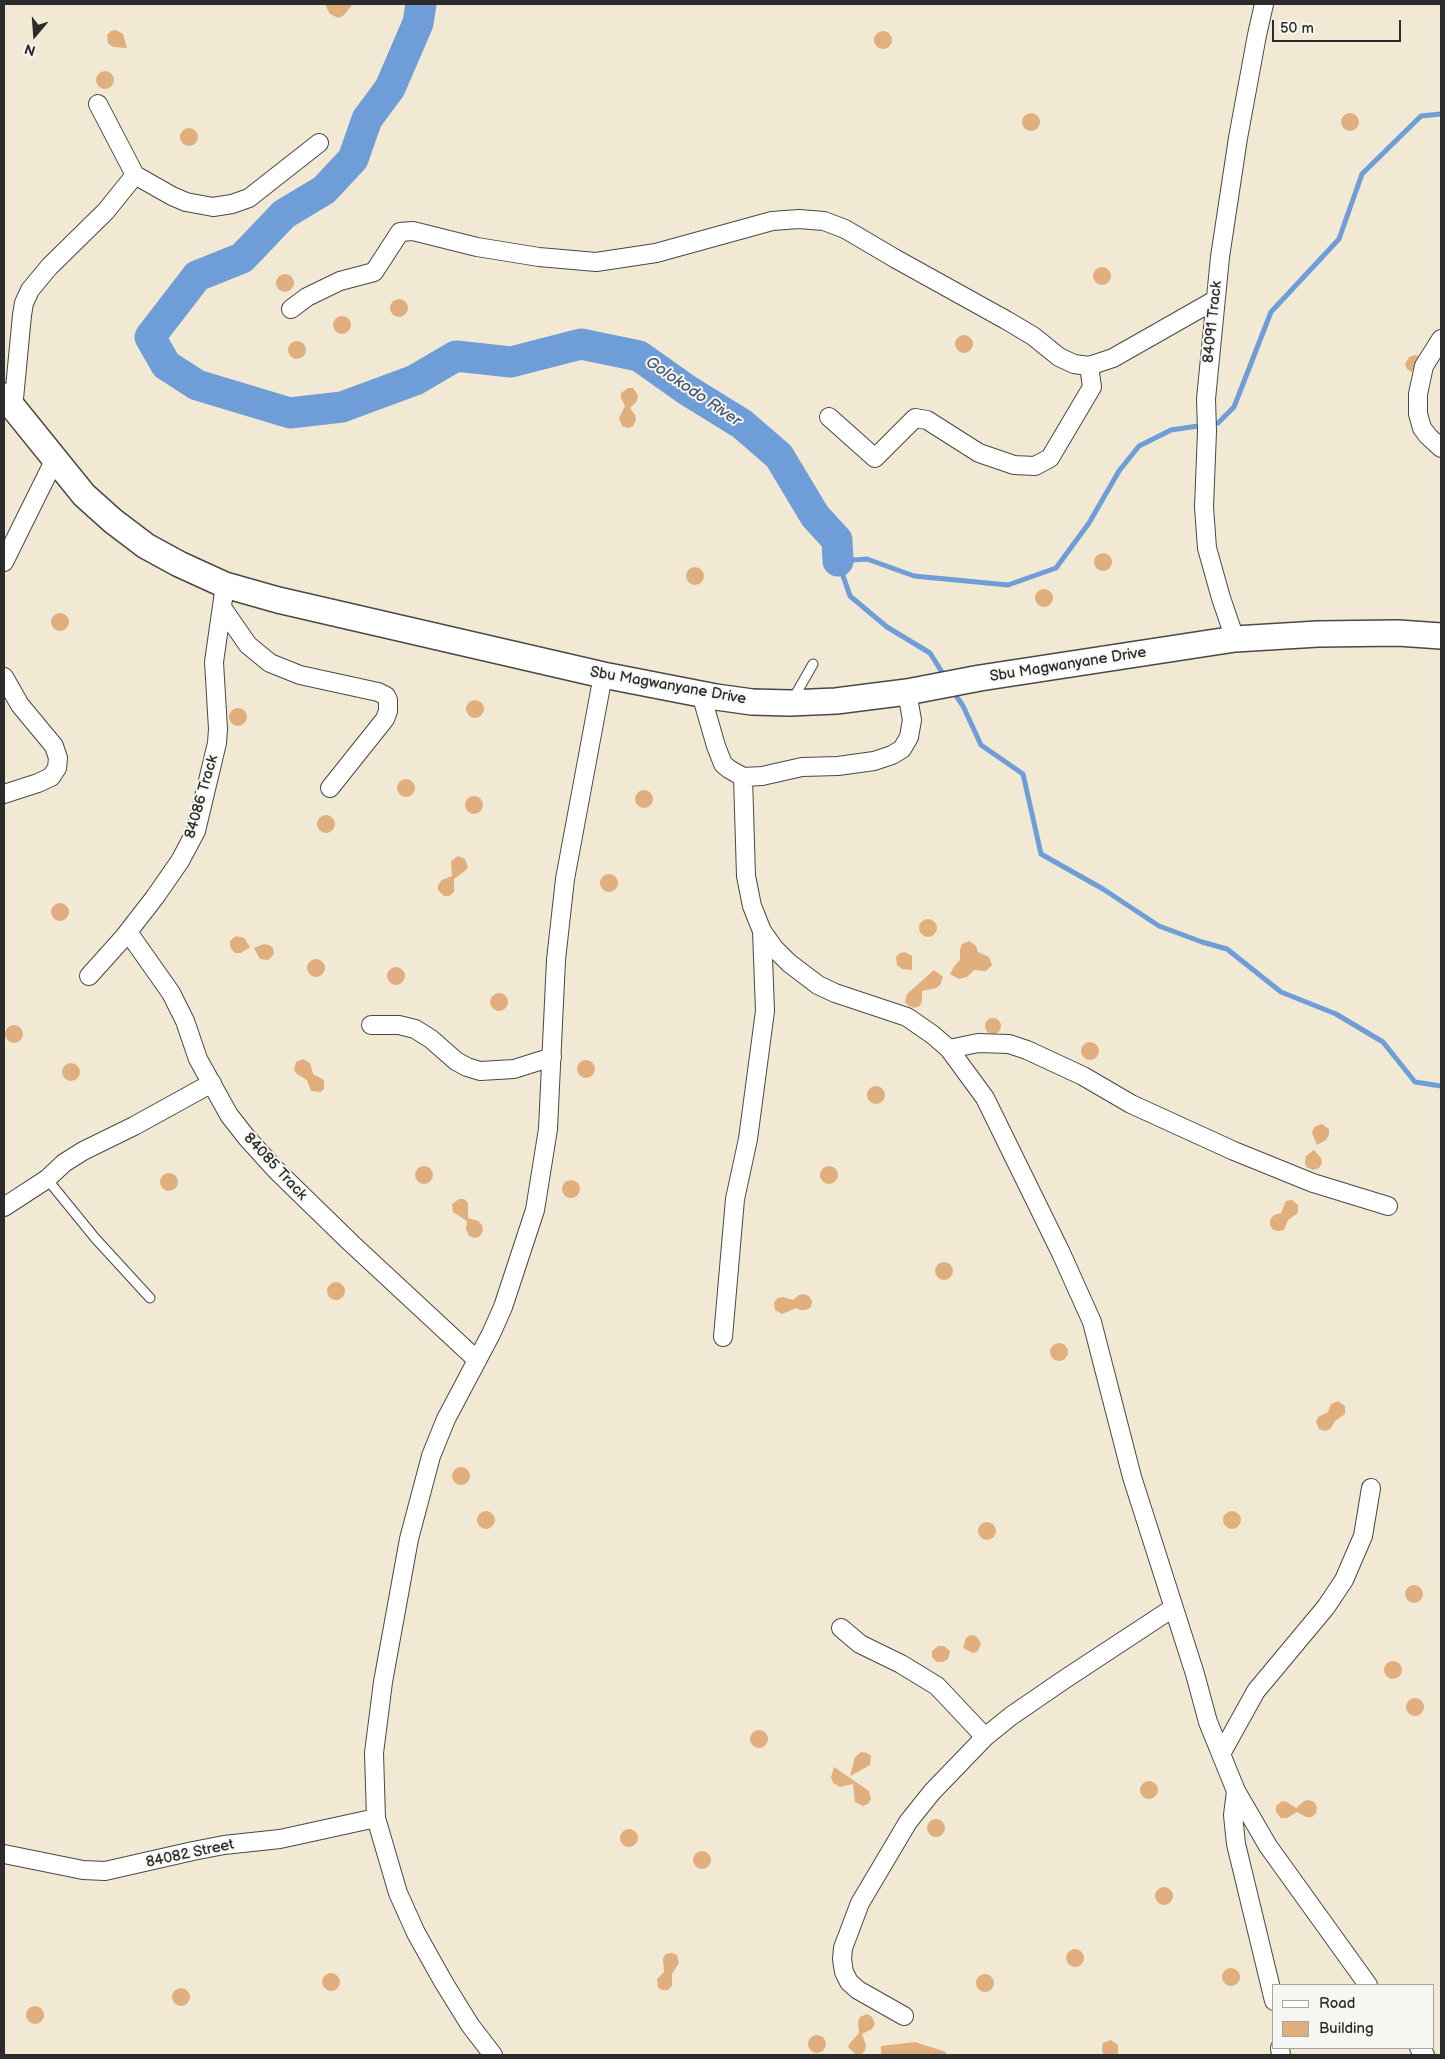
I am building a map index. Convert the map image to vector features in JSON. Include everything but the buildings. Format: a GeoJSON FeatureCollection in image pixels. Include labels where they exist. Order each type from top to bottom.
{"type":"FeatureCollection","features":[{"type":"Feature","properties":{"kind":"main road","name":"Sbu Magwanyane Drive"},"geometry":{"type":"LineString","coordinates":[[8,402],[84,496],[140,541],[179,564],[224,597],[278,600],[603,675],[701,694],[752,702],[836,701],[914,691],[980,678],[1236,639],[1318,634],[1441,636]]}},
{"type":"Feature","properties":{"kind":"street","name":"84091 Track"},"geometry":{"type":"LineString","coordinates":[[1236,639],[1223,606],[1208,548],[1204,506],[1206,399],[1215,300],[1238,138],[1264,4]]}},
{"type":"Feature","properties":{"kind":"street"},"geometry":{"type":"LineString","coordinates":[[98,104],[136,175],[186,202],[213,207],[232,204],[249,198],[319,143]]}},
{"type":"Feature","properties":{"kind":"street"},"geometry":{"type":"LineString","coordinates":[[8,402],[24,303],[30,290],[49,266],[106,210],[136,175]]}},
{"type":"Feature","properties":{"kind":"street"},"geometry":{"type":"LineString","coordinates":[[292,309],[307,297],[340,281],[374,272],[400,232],[412,232],[477,247],[539,257],[596,262],[656,253],[772,221],[799,219],[824,222],[845,229],[1006,320],[1033,336],[1059,357],[1074,364],[1089,366],[1113,358],[1215,300]]}},
{"type":"Feature","properties":{"kind":"street"},"geometry":{"type":"LineString","coordinates":[[1441,339],[1424,366],[1418,394],[1418,414],[1422,428],[1441,448]]}},
{"type":"Feature","properties":{"kind":"street"},"geometry":{"type":"LineString","coordinates":[[830,417],[875,458],[915,418],[927,420],[979,453],[1014,465],[1035,466],[1050,458],[1092,387],[1089,366]]}},
{"type":"Feature","properties":{"kind":"street"},"geometry":{"type":"LineString","coordinates":[[4,562],[9,538],[54,460]]}},
{"type":"Feature","properties":{"kind":"street"},"geometry":{"type":"LineString","coordinates":[[224,597],[248,645],[270,663],[300,675],[378,692],[386,696],[388,711],[384,719],[330,788]]}},
{"type":"Feature","properties":{"kind":"street","name":"84086 Track"},"geometry":{"type":"LineString","coordinates":[[89,976],[128,932],[180,862],[196,831],[217,743],[218,729],[214,662],[224,597]]}},
{"type":"Feature","properties":{"kind":"street"},"geometry":{"type":"LineString","coordinates":[[493,2055],[470,2025],[444,1982],[416,1933],[398,1893],[376,1818],[374,1753],[378,1716],[409,1539],[431,1456],[446,1419],[478,1360],[503,1306],[535,1210],[548,1129],[556,960],[565,879],[603,675]]}},
{"type":"Feature","properties":{"kind":"street"},"geometry":{"type":"LineString","coordinates":[[4,677],[20,705],[54,746],[58,758],[57,768],[51,776],[38,783],[4,794]]}},
{"type":"Feature","properties":{"kind":"street"},"geometry":{"type":"LineString","coordinates":[[701,694],[723,764],[728,770],[743,777],[762,776],[802,767],[838,766],[874,761],[892,755],[902,749],[909,737],[914,691]]}},
{"type":"Feature","properties":{"kind":"street"},"geometry":{"type":"LineString","coordinates":[[743,777],[746,876],[752,906],[762,931],[774,948],[789,964],[818,985],[834,993],[907,1017],[933,1035],[949,1049],[985,1098],[1082,1298],[1097,1341],[1132,1477],[1195,1674],[1208,1722],[1236,1791],[1268,1846],[1367,1984]]}},
{"type":"Feature","properties":{"kind":"street"},"geometry":{"type":"LineString","coordinates":[[723,1337],[735,1199],[748,1139],[765,1011],[762,931]]}},
{"type":"Feature","properties":{"kind":"street","name":"84085 Track"},"geometry":{"type":"LineString","coordinates":[[128,932],[171,993],[198,1059],[229,1115],[276,1170],[412,1300],[478,1360]]}},
{"type":"Feature","properties":{"kind":"street"},"geometry":{"type":"LineString","coordinates":[[371,1024],[399,1025],[415,1029],[431,1038],[456,1061],[480,1071],[514,1069],[552,1057]]}},
{"type":"Feature","properties":{"kind":"street"},"geometry":{"type":"LineString","coordinates":[[949,1049],[978,1043],[1009,1044],[1027,1050],[1068,1069],[1131,1104],[1234,1151],[1313,1183],[1388,1206]]}},
{"type":"Feature","properties":{"kind":"street"},"geometry":{"type":"LineString","coordinates":[[4,1208],[47,1179],[64,1163],[83,1151],[134,1126],[212,1083]]}},
{"type":"Feature","properties":{"kind":"street"},"geometry":{"type":"LineString","coordinates":[[1221,1754],[1256,1691],[1326,1608],[1344,1580],[1363,1536],[1371,1488]]}},
{"type":"Feature","properties":{"kind":"street"},"geometry":{"type":"LineString","coordinates":[[904,2016],[858,1990],[849,1982],[844,1972],[843,1948],[860,1903],[908,1822],[932,1792],[985,1737],[1010,1716],[1173,1608]]}},
{"type":"Feature","properties":{"kind":"street"},"geometry":{"type":"LineString","coordinates":[[841,1628],[860,1644],[914,1671],[937,1686],[985,1737]]}},
{"type":"Feature","properties":{"kind":"street"},"geometry":{"type":"LineString","coordinates":[[1236,1791],[1233,1815],[1236,1844],[1272,1993]]}},
{"type":"Feature","properties":{"kind":"street","name":"84082 Street"},"geometry":{"type":"LineString","coordinates":[[4,1854],[83,1870],[105,1871],[193,1851],[224,1845],[280,1839],[376,1818]]}},
{"type":"Feature","properties":{"kind":"lane"},"geometry":{"type":"LineString","coordinates":[[790,703],[813,664]]}},
{"type":"Feature","properties":{"kind":"lane"},"geometry":{"type":"LineString","coordinates":[[47,1179],[95,1238],[150,1298]]}},
{"type":"Feature","properties":{"kind":"waterway","name":"Golokodo River"},"geometry":{"type":"LineString","coordinates":[[421,4],[418,23],[390,88],[367,119],[353,159],[324,190],[284,214],[242,258],[197,276],[150,337],[166,365],[197,385],[290,413],[342,407],[415,380],[456,356],[511,362],[581,344],[639,356],[687,390],[742,424],[779,456],[815,516],[837,540],[838,561]]}},
{"type":"Feature","properties":{"kind":"waterway"},"geometry":{"type":"LineString","coordinates":[[945,677],[930,653],[887,627],[850,596],[838,561],[867,559],[914,576],[1008,585],[1056,568],[1089,523],[1119,471],[1139,446],[1171,430],[1218,423],[1234,407],[1271,312],[1339,239],[1362,174],[1421,116],[1441,114]]}},
{"type":"Feature","properties":{"kind":"waterway"},"geometry":{"type":"LineString","coordinates":[[953,691],[963,706],[981,745],[1023,774],[1041,854],[1103,889],[1159,926],[1227,949],[1281,992],[1336,1014],[1383,1042],[1415,1082],[1441,1086]]}}]}
